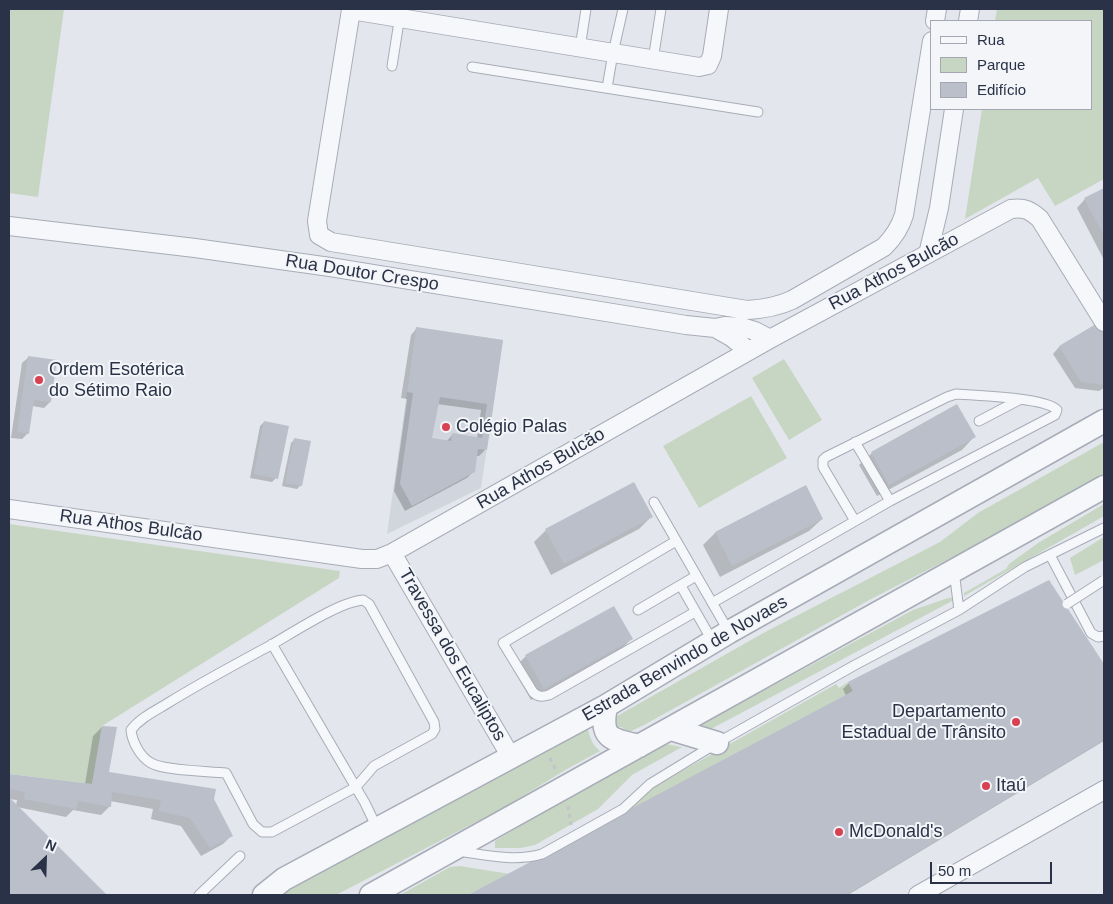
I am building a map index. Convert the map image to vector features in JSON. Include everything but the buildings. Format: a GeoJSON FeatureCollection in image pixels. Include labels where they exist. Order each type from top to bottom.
{"type":"FeatureCollection","features":[{"type":"Feature","properties":{"kind":"street"},"geometry":{"type":"LineString","coordinates":[[719,9],[712,56],[708,64],[699,67],[580,48],[400,13],[351,9],[317,221],[319,235],[332,242],[747,310],[778,306],[792,300],[884,247],[894,238],[904,215],[930,53]]}},
{"type":"Feature","properties":{"kind":"street"},"geometry":{"type":"LineString","coordinates":[[928,254],[938,208],[954,110]]}},
{"type":"Feature","properties":{"kind":"street","name":"Rua Athos Bulcão"},"geometry":{"type":"LineString","coordinates":[[9,509],[362,559],[377,559],[392,553],[770,339],[1011,209],[1021,207],[1031,211],[1040,218],[1104,322]]}},
{"type":"Feature","properties":{"kind":"street"},"geometry":{"type":"LineString","coordinates":[[938,208],[953,240]]}},
{"type":"Feature","properties":{"kind":"street","name":"Rua Doutor Crespo"},"geometry":{"type":"LineString","coordinates":[[9,226],[195,248],[330,267],[686,325],[715,328],[725,326],[742,327],[756,331],[770,339]]}},
{"type":"Feature","properties":{"kind":"street","name":"Rua Doutor Crespo"},"geometry":{"type":"LineString","coordinates":[[715,328],[731,337],[749,351]]}},
{"type":"Feature","properties":{"kind":"street","name":"Estrada Benvindo de Novaes"},"geometry":{"type":"LineString","coordinates":[[264,895],[284,879],[606,706],[721,637],[1104,421]]}},
{"type":"Feature","properties":{"kind":"street"},"geometry":{"type":"LineString","coordinates":[[371,895],[1104,487]]}},
{"type":"Feature","properties":{"kind":"street","name":"Travessa dos Eucaliptos"},"geometry":{"type":"LineString","coordinates":[[392,553],[511,757]]}},
{"type":"Feature","properties":{"kind":"street"},"geometry":{"type":"LineString","coordinates":[[606,706],[603,722],[605,730],[610,737],[639,746]]}},
{"type":"Feature","properties":{"kind":"street"},"geometry":{"type":"LineString","coordinates":[[671,729],[717,743]]}},
{"type":"Feature","properties":{"kind":"street"},"geometry":{"type":"LineString","coordinates":[[918,895],[1104,790]]}},
{"type":"Feature","properties":{"kind":"lane"},"geometry":{"type":"LineString","coordinates":[[580,48],[586,9]]}},
{"type":"Feature","properties":{"kind":"lane"},"geometry":{"type":"LineString","coordinates":[[607,88],[623,9]]}},
{"type":"Feature","properties":{"kind":"lane"},"geometry":{"type":"LineString","coordinates":[[653,60],[661,9]]}},
{"type":"Feature","properties":{"kind":"lane"},"geometry":{"type":"LineString","coordinates":[[392,66],[400,13]]}},
{"type":"Feature","properties":{"kind":"lane"},"geometry":{"type":"LineString","coordinates":[[472,67],[758,112]]}},
{"type":"Feature","properties":{"kind":"lane"},"geometry":{"type":"LineString","coordinates":[[712,603],[890,501],[1055,415],[1057,410],[1053,406],[1019,400],[956,394],[826,457],[822,463],[855,521]]}},
{"type":"Feature","properties":{"kind":"lane"},"geometry":{"type":"LineString","coordinates":[[979,421],[1019,400]]}},
{"type":"Feature","properties":{"kind":"lane"},"geometry":{"type":"LineString","coordinates":[[855,442],[890,501]]}},
{"type":"Feature","properties":{"kind":"lane"},"geometry":{"type":"LineString","coordinates":[[654,502],[712,603],[721,637]]}},
{"type":"Feature","properties":{"kind":"lane"},"geometry":{"type":"LineString","coordinates":[[453,850],[510,858],[528,858],[542,854],[623,809],[650,784],[717,743],[862,661],[958,610],[1025,568],[1104,528]]}},
{"type":"Feature","properties":{"kind":"lane"},"geometry":{"type":"LineString","coordinates":[[676,541],[503,643],[533,692],[537,696],[543,697],[696,612]]}},
{"type":"Feature","properties":{"kind":"lane"},"geometry":{"type":"LineString","coordinates":[[1050,555],[1091,633],[1098,637],[1104,636]]}},
{"type":"Feature","properties":{"kind":"lane"},"geometry":{"type":"LineString","coordinates":[[954,571],[958,610]]}},
{"type":"Feature","properties":{"kind":"lane"},"geometry":{"type":"LineString","coordinates":[[638,610],[696,576]]}},
{"type":"Feature","properties":{"kind":"lane"},"geometry":{"type":"LineString","coordinates":[[1067,604],[1104,580]]}},
{"type":"Feature","properties":{"kind":"lane"},"geometry":{"type":"LineString","coordinates":[[681,586],[696,612],[721,637]]}},
{"type":"Feature","properties":{"kind":"lane"},"geometry":{"type":"LineString","coordinates":[[363,600],[368,604],[434,722],[435,729],[432,734],[374,766],[356,788],[283,827],[272,832],[262,832],[253,824],[226,773],[165,767],[153,764],[145,759],[132,738],[131,730],[137,723],[181,695],[272,644],[340,607],[363,600]]}},
{"type":"Feature","properties":{"kind":"lane"},"geometry":{"type":"LineString","coordinates":[[272,644],[365,803],[377,828]]}},
{"type":"Feature","properties":{"kind":"lane"},"geometry":{"type":"LineString","coordinates":[[199,895],[240,856]]}},
{"type":"Feature","properties":{"kind":"shaded area","name":"Colégio Palas"},"geometry":{"type":"Polygon","coordinates":[[[416,327],[503,340],[481,488],[387,534],[416,327]]]}},
{"type":"Feature","properties":{"kind":"green space"},"geometry":{"type":"Polygon","coordinates":[[[9,9],[64,9],[38,197],[9,193],[9,9]]]}},
{"type":"Feature","properties":{"kind":"green space"},"geometry":{"type":"Polygon","coordinates":[[[997,9],[1104,9],[1104,179],[1055,206],[1038,178],[965,219],[982,110],[1093,110],[1093,20],[995,20],[997,9]]]}},
{"type":"Feature","properties":{"kind":"green space"},"geometry":{"type":"Polygon","coordinates":[[[784,359],[822,420],[789,440],[752,378],[784,359]]]}},
{"type":"Feature","properties":{"kind":"green space"},"geometry":{"type":"Polygon","coordinates":[[[751,396],[787,458],[699,508],[663,446],[751,396]]]}},
{"type":"Feature","properties":{"kind":"green space"},"geometry":{"type":"Polygon","coordinates":[[[1104,442],[1104,475],[1013,526],[871,599],[644,725],[629,732],[621,727],[611,729],[610,720],[767,631],[940,542],[978,513],[1104,442]]]}},
{"type":"Feature","properties":{"kind":"green space"},"geometry":{"type":"Polygon","coordinates":[[[1104,504],[1104,516],[964,596],[964,593],[1006,569],[1009,564],[1038,543],[1104,504]]]}},
{"type":"Feature","properties":{"kind":"green space"},"geometry":{"type":"Polygon","coordinates":[[[9,524],[340,571],[339,578],[102,726],[92,784],[9,774],[9,524]]]}},
{"type":"Feature","properties":{"kind":"green space"},"geometry":{"type":"Polygon","coordinates":[[[1104,537],[1104,560],[1075,575],[1070,558],[1104,537]]]}},
{"type":"Feature","properties":{"kind":"green space"},"geometry":{"type":"Polygon","coordinates":[[[955,597],[954,600],[711,729],[704,729],[702,727],[702,724],[913,610],[955,597]]]}},
{"type":"Feature","properties":{"kind":"green space"},"geometry":{"type":"Polygon","coordinates":[[[848,682],[853,691],[626,812],[643,793],[836,684],[839,688],[848,682]]]}},
{"type":"Feature","properties":{"kind":"green space"},"geometry":{"type":"Polygon","coordinates":[[[587,724],[591,739],[600,751],[503,808],[336,895],[271,895],[587,724]]]}},
{"type":"Feature","properties":{"kind":"green space"},"geometry":{"type":"Polygon","coordinates":[[[666,744],[682,747],[632,775],[598,809],[535,845],[521,848],[495,848],[495,841],[666,744]]]}},
{"type":"Feature","properties":{"kind":"green space"},"geometry":{"type":"Polygon","coordinates":[[[460,866],[510,874],[468,895],[400,895],[450,867],[460,866]]]}},
{"type":"Feature","properties":{"kind":"place","name":"Ordem Esotérica do Sétimo Raio"},"geometry":{"type":"Point","coordinates":[39,380]}},
{"type":"Feature","properties":{"kind":"place","name":"Colégio Palas"},"geometry":{"type":"Point","coordinates":[446,427]}},
{"type":"Feature","properties":{"kind":"place","name":"Departamento Estadual de Trânsito"},"geometry":{"type":"Point","coordinates":[1016,722]}},
{"type":"Feature","properties":{"kind":"place","name":"Itaú"},"geometry":{"type":"Point","coordinates":[986,786]}},
{"type":"Feature","properties":{"kind":"place","name":"McDonald's"},"geometry":{"type":"Point","coordinates":[839,832]}}]}
